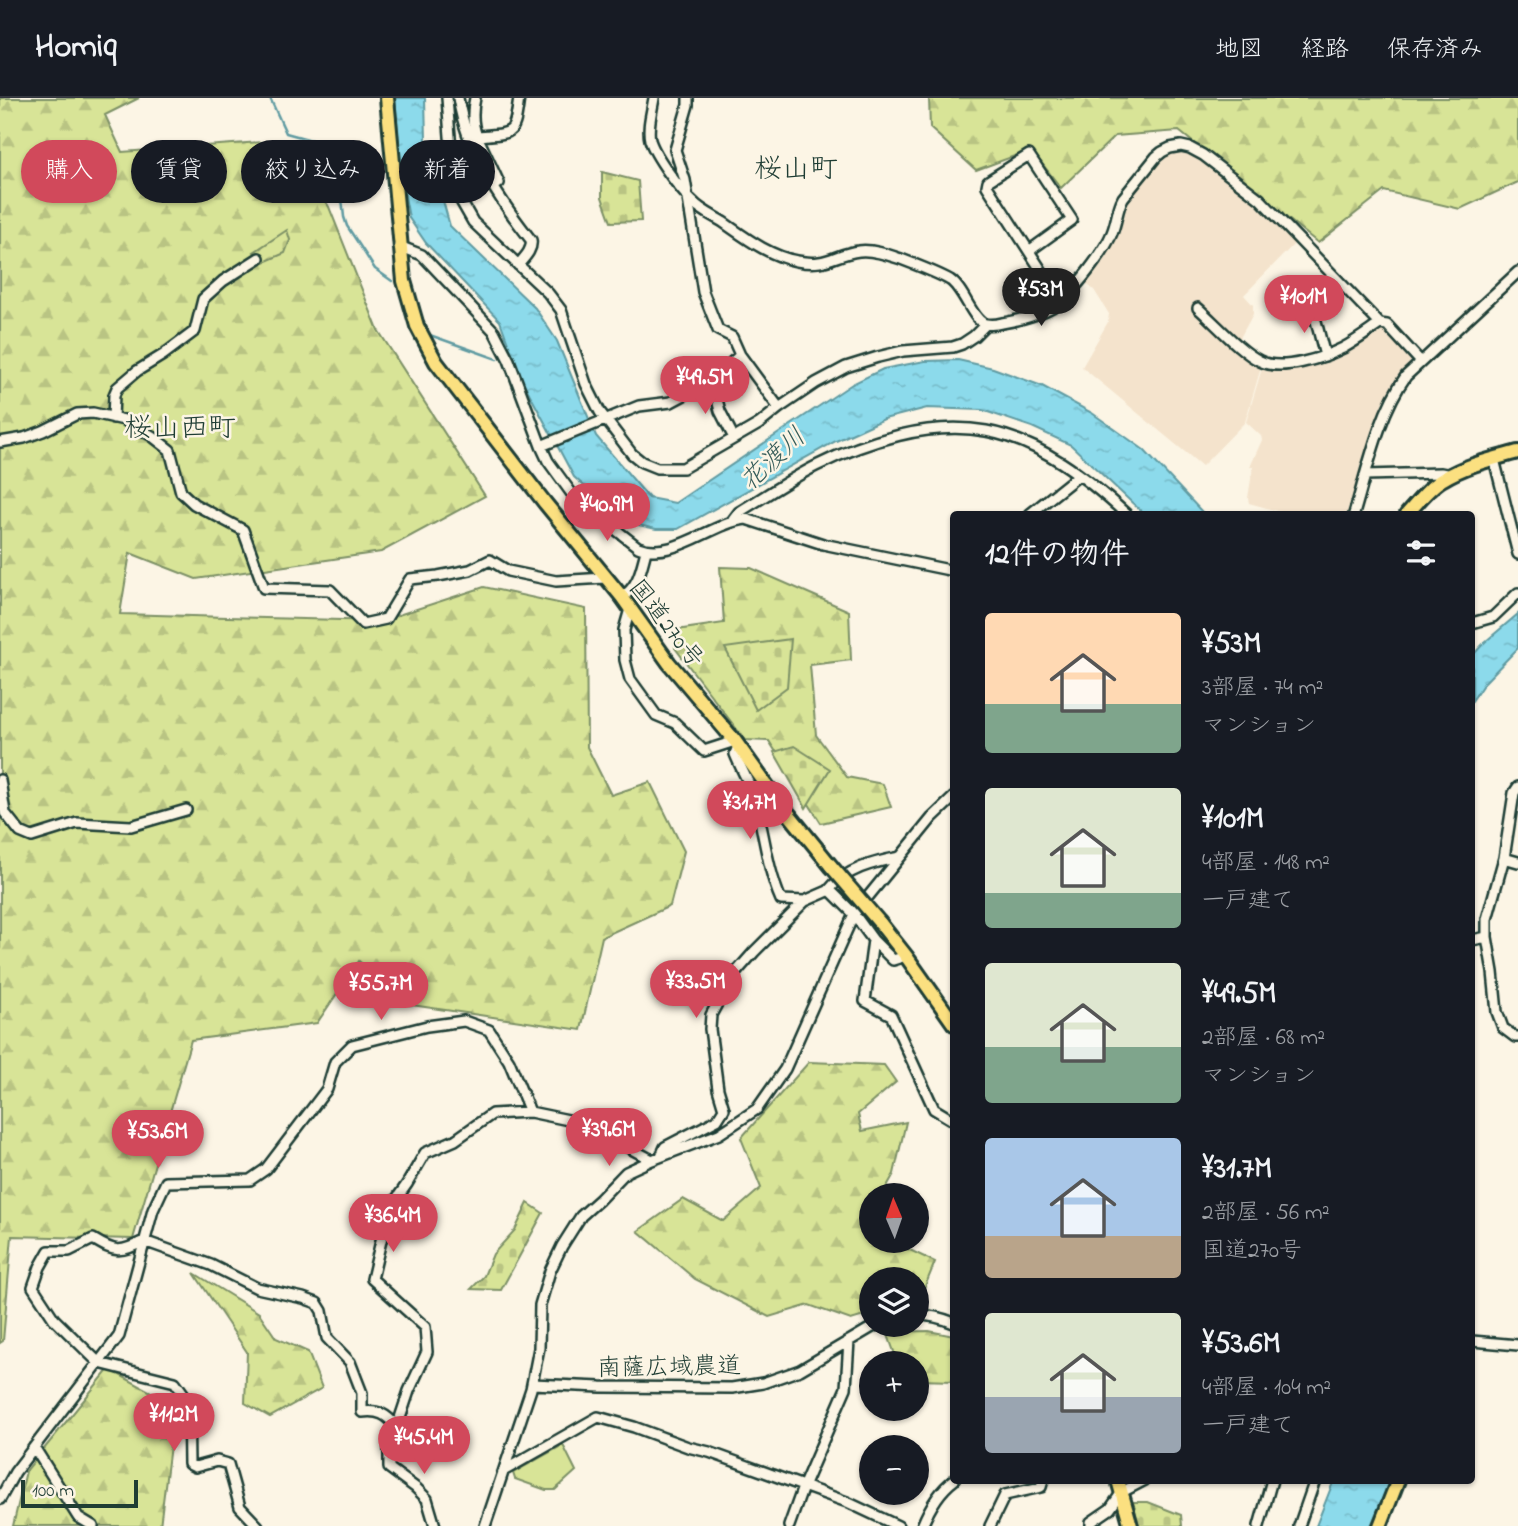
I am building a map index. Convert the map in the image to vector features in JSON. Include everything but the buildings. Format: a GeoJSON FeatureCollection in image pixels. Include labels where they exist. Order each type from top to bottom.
{"type":"FeatureCollection","features":[{"type":"Feature","properties":{"kind":"highway","name":"国道270号"},"geometry":{"type":"LineString","coordinates":[[387,98],[404,281],[417,326],[436,362],[622,597],[669,663],[737,744],[775,797],[906,956],[950,1018]]}},
{"type":"Feature","properties":{"kind":"highway"},"geometry":{"type":"LineString","coordinates":[[1410,511],[1443,479],[1472,465],[1518,452]]}},
{"type":"Feature","properties":{"kind":"highway"},"geometry":{"type":"LineString","coordinates":[[1380,1526],[1396,1484]]}},
{"type":"Feature","properties":{"kind":"highway"},"geometry":{"type":"LineString","coordinates":[[1120,1486],[1131,1526]]}},
{"type":"Feature","properties":{"kind":"street"},"geometry":{"type":"LineString","coordinates":[[447,98],[457,194],[472,222],[548,293],[561,310],[602,422],[642,462],[657,468],[683,468],[759,424],[816,383],[846,367],[903,351],[953,347],[974,336],[986,324]]}},
{"type":"Feature","properties":{"kind":"street"},"geometry":{"type":"LineString","coordinates":[[458,98],[462,123],[470,140]]}},
{"type":"Feature","properties":{"kind":"street"},"geometry":{"type":"LineString","coordinates":[[474,98],[474,130],[479,140]]}},
{"type":"Feature","properties":{"kind":"street"},"geometry":{"type":"LineString","coordinates":[[477,136],[508,134],[513,130],[519,98]]}},
{"type":"Feature","properties":{"kind":"street"},"geometry":{"type":"LineString","coordinates":[[654,98],[650,139],[672,177],[693,203],[764,249],[799,262],[818,263],[864,250],[900,259],[950,281],[960,290],[980,321],[986,324],[1004,323],[1046,311],[1061,301],[1109,240],[1119,205],[1129,189],[1162,152],[1181,146],[1190,148],[1260,199],[1380,324],[1387,325],[1421,362]]}},
{"type":"Feature","properties":{"kind":"street"},"geometry":{"type":"LineString","coordinates":[[688,98],[674,150],[685,180],[703,292],[718,330],[732,337],[740,355],[779,408]]}},
{"type":"Feature","properties":{"kind":"street"},"geometry":{"type":"LineString","coordinates":[[1029,251],[1072,220],[1029,155],[988,181],[987,186],[1061,301]]}},
{"type":"Feature","properties":{"kind":"street"},"geometry":{"type":"LineString","coordinates":[[495,190],[531,240],[531,249],[518,265]]}},
{"type":"Feature","properties":{"kind":"street"},"geometry":{"type":"LineString","coordinates":[[399,246],[422,254],[494,331],[545,444],[548,461],[578,499],[630,542],[646,551],[657,551],[676,546],[733,520],[746,519],[823,544],[950,570]]}},
{"type":"Feature","properties":{"kind":"street"},"geometry":{"type":"LineString","coordinates":[[113,418],[117,388],[195,331],[203,299],[259,258]]}},
{"type":"Feature","properties":{"kind":"street"},"geometry":{"type":"LineString","coordinates":[[1355,511],[1385,412],[1395,391],[1406,376],[1518,272]]}},
{"type":"Feature","properties":{"kind":"street"},"geometry":{"type":"LineString","coordinates":[[1305,305],[1316,321],[1325,356]]}},
{"type":"Feature","properties":{"kind":"street"},"geometry":{"type":"LineString","coordinates":[[1198,308],[1238,345],[1258,361],[1267,364],[1300,363],[1325,356],[1343,348],[1380,324]]}},
{"type":"Feature","properties":{"kind":"street"},"geometry":{"type":"LineString","coordinates":[[545,444],[639,406],[671,402],[712,380],[740,355]]}},
{"type":"Feature","properties":{"kind":"street"},"geometry":{"type":"LineString","coordinates":[[712,380],[720,411],[734,438]]}},
{"type":"Feature","properties":{"kind":"street"},"geometry":{"type":"LineString","coordinates":[[0,442],[24,438],[77,414],[93,413],[124,420],[170,450],[181,492],[194,504],[243,530],[264,588],[330,590],[363,624],[386,619],[410,579],[470,570],[490,560],[508,571],[556,581],[605,578]]}},
{"type":"Feature","properties":{"kind":"street"},"geometry":{"type":"LineString","coordinates":[[733,520],[739,512],[815,466],[855,448],[922,431],[967,429],[1003,436],[1043,453],[1079,475],[1122,511]]}},
{"type":"Feature","properties":{"kind":"street"},"geometry":{"type":"LineString","coordinates":[[1494,459],[1518,554]]}},
{"type":"Feature","properties":{"kind":"street"},"geometry":{"type":"LineString","coordinates":[[1034,511],[1079,475]]}},
{"type":"Feature","properties":{"kind":"street"},"geometry":{"type":"LineString","coordinates":[[1365,475],[1451,475]]}},
{"type":"Feature","properties":{"kind":"street"},"geometry":{"type":"LineString","coordinates":[[622,597],[631,592],[637,583],[646,551]]}},
{"type":"Feature","properties":{"kind":"street"},"geometry":{"type":"LineString","coordinates":[[1475,622],[1493,617],[1518,593]]}},
{"type":"Feature","properties":{"kind":"street"},"geometry":{"type":"LineString","coordinates":[[630,609],[624,630],[625,660],[630,679],[656,715],[675,723],[704,751],[737,744],[735,754],[754,794],[773,881],[781,900],[806,901]]}},
{"type":"Feature","properties":{"kind":"street"},"geometry":{"type":"LineString","coordinates":[[0,780],[5,813],[20,832],[32,837],[77,823],[131,826],[186,810]]}},
{"type":"Feature","properties":{"kind":"street"},"geometry":{"type":"LineString","coordinates":[[1518,787],[1514,793],[1504,859],[1487,919],[1497,1012],[1503,1028],[1518,1037]]}},
{"type":"Feature","properties":{"kind":"street"},"geometry":{"type":"LineString","coordinates":[[485,1526],[532,1384],[539,1348],[540,1305],[550,1271],[581,1216],[626,1172],[719,1134],[757,1109],[785,1069],[854,914],[932,818],[950,801]]}},
{"type":"Feature","properties":{"kind":"street"},"geometry":{"type":"LineString","coordinates":[[657,1158],[665,1147],[717,1120],[724,1109],[718,1089],[710,1015],[731,978],[806,901],[828,891],[835,881],[870,863],[900,857]]}},
{"type":"Feature","properties":{"kind":"street"},"geometry":{"type":"LineString","coordinates":[[1504,859],[1518,862]]}},
{"type":"Feature","properties":{"kind":"street"},"geometry":{"type":"LineString","coordinates":[[828,891],[854,914],[873,940],[893,960],[906,956]]}},
{"type":"Feature","properties":{"kind":"street"},"geometry":{"type":"LineString","coordinates":[[1475,939],[1487,937]]}},
{"type":"Feature","properties":{"kind":"street"},"geometry":{"type":"LineString","coordinates":[[873,940],[865,1001],[891,1015],[934,1110],[950,1119]]}},
{"type":"Feature","properties":{"kind":"street"},"geometry":{"type":"LineString","coordinates":[[0,1499],[15,1472],[119,1336],[153,1210],[166,1182],[250,1180],[266,1169],[327,1089],[335,1062],[352,1045],[427,1026],[464,1021],[489,1030],[509,1061],[530,1112]]}},
{"type":"Feature","properties":{"kind":"street"},"geometry":{"type":"LineString","coordinates":[[435,1526],[427,1499],[389,1468],[389,1445],[427,1352],[425,1326],[372,1279],[388,1211],[425,1153],[455,1140],[492,1114],[530,1112],[583,1123],[657,1158]]}},
{"type":"Feature","properties":{"kind":"street"},"geometry":{"type":"LineString","coordinates":[[258,1526],[240,1507],[228,1465],[217,1461],[195,1468],[189,1464],[188,1400],[175,1382],[99,1363],[54,1319],[33,1287],[40,1266],[49,1251],[69,1251],[93,1239],[111,1250],[128,1249],[144,1241],[211,1265],[257,1288],[317,1303],[322,1311],[327,1338],[350,1362],[362,1393],[362,1412],[375,1411],[390,1418],[397,1427]]}},
{"type":"Feature","properties":{"kind":"street"},"geometry":{"type":"LineString","coordinates":[[929,1316],[950,1322]]}},
{"type":"Feature","properties":{"kind":"street","name":"南薩広域農道"},"geometry":{"type":"LineString","coordinates":[[532,1384],[601,1388],[732,1388],[762,1383],[800,1370],[859,1335]]}},
{"type":"Feature","properties":{"kind":"street"},"geometry":{"type":"LineString","coordinates":[[789,1526],[845,1388],[849,1341]]}},
{"type":"Feature","properties":{"kind":"street"},"geometry":{"type":"LineString","coordinates":[[1475,1341],[1518,1345]]}},
{"type":"Feature","properties":{"kind":"street"},"geometry":{"type":"LineString","coordinates":[[505,1470],[598,1417],[709,1452],[847,1502],[898,1526]]}},
{"type":"Feature","properties":{"kind":"street"},"geometry":{"type":"LineString","coordinates":[[34,1447],[78,1517],[93,1526]]}},
{"type":"Feature","properties":{"kind":"street"},"geometry":{"type":"LineString","coordinates":[[922,1526],[928,1512],[950,1483]]}},
{"type":"Feature","properties":{"kind":"street"},"geometry":{"type":"LineString","coordinates":[[990,1526],[1004,1495],[1041,1487],[1042,1484]]}},
{"type":"Feature","properties":{"kind":"street"},"geometry":{"type":"LineString","coordinates":[[1259,1526],[1271,1484]]}},
{"type":"Feature","properties":{"kind":"street"},"geometry":{"type":"LineString","coordinates":[[1299,1526],[1314,1484]]}},
{"type":"Feature","properties":{"kind":"street"},"geometry":{"type":"LineString","coordinates":[[1091,1526],[1091,1522],[1110,1509],[1120,1486]]}},
{"type":"Feature","properties":{"kind":"shaded area"},"geometry":{"type":"Polygon","coordinates":[[[1179,149],[1201,157],[1257,199],[1298,240],[1244,295],[1253,305],[1253,314],[1235,347],[1262,364],[1245,422],[1202,466],[1082,367],[1108,322],[1109,314],[1094,290],[1083,281],[1122,207],[1159,157],[1179,149]]]}},
{"type":"Feature","properties":{"kind":"shaded area"},"geometry":{"type":"Polygon","coordinates":[[[1381,329],[1390,332],[1411,357],[1412,362],[1395,380],[1382,404],[1349,511],[1277,511],[1249,503],[1253,467],[1250,467],[1262,440],[1246,422],[1263,365],[1293,367],[1381,329]]]}},
{"type":"Feature","properties":{"kind":"green space"},"geometry":{"type":"Polygon","coordinates":[[[0,98],[139,98],[105,115],[116,140],[21,140],[21,203],[117,203],[117,141],[122,152],[131,151],[131,203],[227,203],[227,144],[241,144],[241,203],[327,203],[378,330],[485,496],[381,552],[196,579],[130,553],[120,614],[380,621],[484,587],[586,609],[587,747],[611,795],[650,782],[684,851],[670,906],[602,937],[581,1030],[405,1004],[359,961],[317,1023],[191,1040],[133,1239],[12,1236],[3,1341],[0,1343],[0,98]]]}},
{"type":"Feature","properties":{"kind":"green space"},"geometry":{"type":"Polygon","coordinates":[[[929,98],[1518,98],[1518,182],[1460,209],[1384,191],[1318,243],[1179,131],[1115,136],[1061,188],[1033,152],[1028,151],[976,170],[930,128],[929,98]]]}},
{"type":"Feature","properties":{"kind":"green space"},"geometry":{"type":"Polygon","coordinates":[[[602,172],[638,181],[641,221],[611,222],[602,197],[602,172]]]}},
{"type":"Feature","properties":{"kind":"green space"},"geometry":{"type":"Polygon","coordinates":[[[287,230],[290,240],[285,253],[264,262],[254,252],[287,230]]]}},
{"type":"Feature","properties":{"kind":"green space"},"geometry":{"type":"Polygon","coordinates":[[[720,567],[751,568],[849,611],[851,660],[810,665],[816,735],[847,777],[883,784],[891,807],[821,823],[769,741],[745,740],[675,648],[677,630],[724,623],[720,567]]]}},
{"type":"Feature","properties":{"kind":"green space"},"geometry":{"type":"Polygon","coordinates":[[[791,639],[787,687],[756,710],[725,648],[791,639]]]}},
{"type":"Feature","properties":{"kind":"green space"},"geometry":{"type":"Polygon","coordinates":[[[794,746],[830,769],[806,808],[774,752],[794,746]]]}},
{"type":"Feature","properties":{"kind":"green space"},"geometry":{"type":"Polygon","coordinates":[[[809,1062],[884,1065],[896,1082],[858,1114],[862,1131],[906,1122],[894,1174],[889,1183],[859,1183],[859,1253],[916,1253],[935,1262],[929,1277],[929,1267],[859,1267],[859,1318],[851,1320],[809,1305],[769,1317],[695,1279],[638,1231],[683,1199],[723,1221],[761,1188],[741,1138],[809,1062]]]}},
{"type":"Feature","properties":{"kind":"green space"},"geometry":{"type":"Polygon","coordinates":[[[528,1203],[543,1213],[501,1290],[471,1289],[484,1276],[493,1254],[515,1230],[528,1203]]]}},
{"type":"Feature","properties":{"kind":"green space"},"geometry":{"type":"Polygon","coordinates":[[[194,1273],[259,1313],[276,1338],[308,1352],[322,1388],[270,1417],[245,1403],[247,1352],[194,1273]]]}},
{"type":"Feature","properties":{"kind":"green space"},"geometry":{"type":"Polygon","coordinates":[[[929,1331],[950,1335],[950,1381],[929,1380],[929,1351],[894,1351],[889,1337],[929,1337],[929,1331]]]}},
{"type":"Feature","properties":{"kind":"green space"},"geometry":{"type":"Polygon","coordinates":[[[109,1369],[175,1405],[160,1526],[13,1526],[26,1471],[109,1369]]]}},
{"type":"Feature","properties":{"kind":"green space"},"geometry":{"type":"Polygon","coordinates":[[[563,1445],[576,1471],[555,1490],[546,1490],[515,1479],[513,1473],[563,1445]]]}},
{"type":"Feature","properties":{"kind":"green space"},"geometry":{"type":"Polygon","coordinates":[[[1133,1502],[1148,1502],[1181,1515],[1182,1526],[1139,1526],[1133,1502]]]}},
{"type":"Feature","properties":{"kind":"water"},"geometry":{"type":"Polygon","coordinates":[[[395,98],[425,98],[426,139],[399,140],[399,145],[395,98]]]}},
{"type":"Feature","properties":{"kind":"water","name":"花渡川"},"geometry":{"type":"Polygon","coordinates":[[[406,203],[444,203],[450,226],[535,308],[557,341],[596,436],[649,498],[675,503],[852,384],[883,369],[925,361],[958,360],[993,368],[1042,386],[1092,413],[1144,450],[1201,511],[1141,511],[1071,445],[1032,427],[982,410],[927,408],[884,419],[836,441],[678,529],[656,529],[634,524],[615,513],[574,477],[521,378],[500,321],[426,243],[409,218],[406,203]]]}},
{"type":"Feature","properties":{"kind":"water"},"geometry":{"type":"Polygon","coordinates":[[[1518,614],[1518,648],[1484,683],[1475,696],[1475,653],[1518,614]]]}},
{"type":"Feature","properties":{"kind":"water"},"geometry":{"type":"Polygon","coordinates":[[[1332,1484],[1389,1484],[1371,1526],[1316,1526],[1332,1484]]]}},
{"type":"Feature","properties":{"kind":"waterway"},"geometry":{"type":"LineString","coordinates":[[270,98],[286,133],[315,141],[328,151],[339,172],[347,226],[375,269],[392,281]]}},
{"type":"Feature","properties":{"kind":"waterway"},"geometry":{"type":"LineString","coordinates":[[426,332],[497,359]]}},
{"type":"Feature","properties":{"kind":"district","name":"桜山町"},"geometry":{"type":"Point","coordinates":[796,167]}},
{"type":"Feature","properties":{"kind":"district","name":"桜山西町"},"geometry":{"type":"Point","coordinates":[180,426]}}]}
